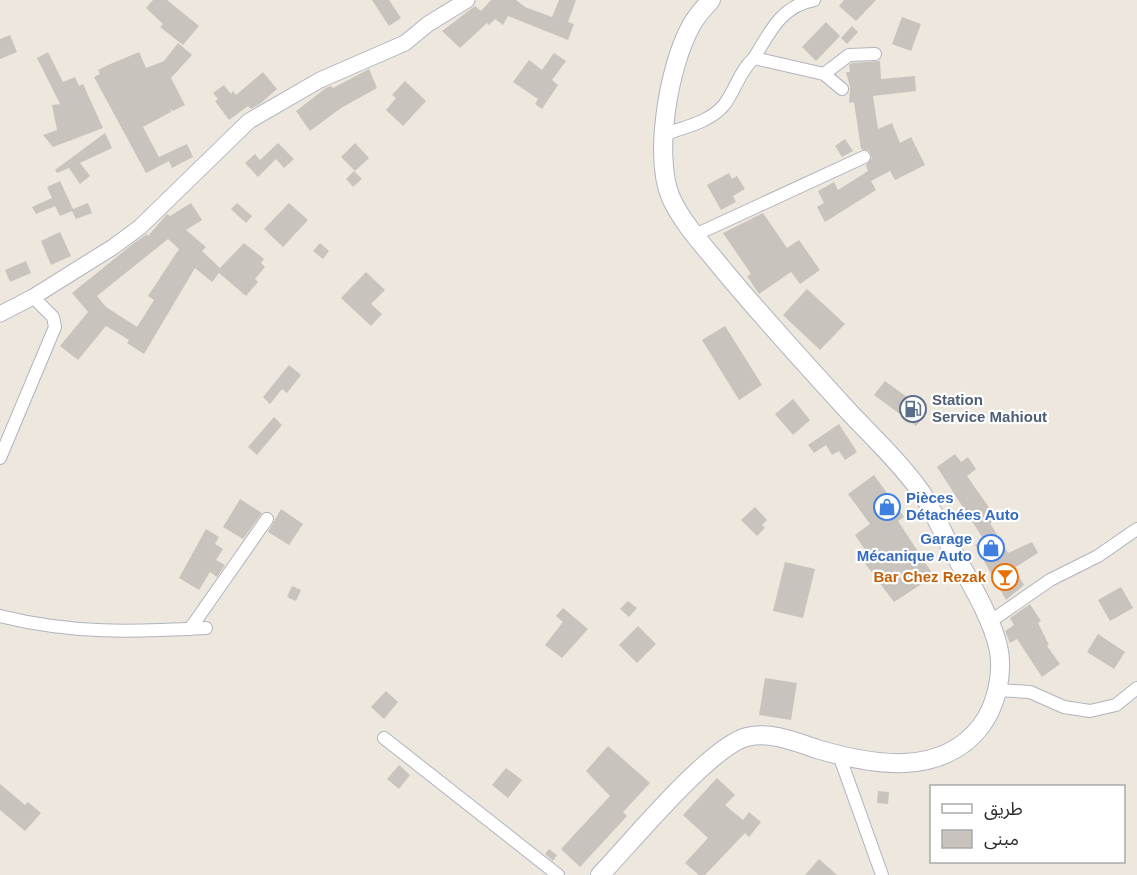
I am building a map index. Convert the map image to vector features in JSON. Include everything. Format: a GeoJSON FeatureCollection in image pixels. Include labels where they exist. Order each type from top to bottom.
{"type":"FeatureCollection","features":[{"type":"Feature","properties":{"kind":"main road"},"geometry":{"type":"LineString","coordinates":[[600,875],[699,771],[727,745],[749,736],[777,737],[839,755],[888,764],[927,761],[951,753],[981,726],[998,690],[999,651],[981,604],[922,494],[763,318],[695,235],[671,198],[664,178],[665,134],[675,67],[691,24],[711,0]]}},
{"type":"Feature","properties":{"kind":"street"},"geometry":{"type":"LineString","coordinates":[[0,314],[33,297],[114,247],[140,227],[249,121],[320,80],[405,42],[467,0]]}},
{"type":"Feature","properties":{"kind":"street"},"geometry":{"type":"LineString","coordinates":[[665,134],[717,112],[724,104],[739,75],[754,58],[789,8],[814,0]]}},
{"type":"Feature","properties":{"kind":"street"},"geometry":{"type":"LineString","coordinates":[[824,74],[849,55],[875,54]]}},
{"type":"Feature","properties":{"kind":"street"},"geometry":{"type":"LineString","coordinates":[[754,58],[824,74],[842,89]]}},
{"type":"Feature","properties":{"kind":"street"},"geometry":{"type":"LineString","coordinates":[[695,235],[864,158]]}},
{"type":"Feature","properties":{"kind":"street"},"geometry":{"type":"LineString","coordinates":[[0,458],[55,327],[53,317],[33,297]]}},
{"type":"Feature","properties":{"kind":"street"},"geometry":{"type":"LineString","coordinates":[[190,629],[267,519]]}},
{"type":"Feature","properties":{"kind":"street"},"geometry":{"type":"LineString","coordinates":[[988,623],[1050,580],[1098,556],[1137,529]]}},
{"type":"Feature","properties":{"kind":"street"},"geometry":{"type":"LineString","coordinates":[[0,616],[42,626],[111,633],[206,628]]}},
{"type":"Feature","properties":{"kind":"street"},"geometry":{"type":"LineString","coordinates":[[998,690],[1030,692],[1064,707],[1090,711],[1116,705],[1137,688]]}},
{"type":"Feature","properties":{"kind":"street"},"geometry":{"type":"LineString","coordinates":[[384,738],[558,875]]}},
{"type":"Feature","properties":{"kind":"street"},"geometry":{"type":"LineString","coordinates":[[839,755],[882,875]]}},
{"type":"Feature","properties":{"kind":"building"},"geometry":{"type":"Polygon","coordinates":[[[153,0],[167,0],[199,26],[183,45],[160,27],[163,24],[146,8],[153,0]]]}},
{"type":"Feature","properties":{"kind":"building"},"geometry":{"type":"Polygon","coordinates":[[[372,0],[389,0],[401,18],[389,26],[372,0]]]}},
{"type":"Feature","properties":{"kind":"building"},"geometry":{"type":"Polygon","coordinates":[[[491,0],[516,0],[525,7],[552,17],[559,0],[576,0],[568,22],[574,24],[568,40],[508,16],[503,25],[495,19],[489,25],[487,23],[460,48],[442,31],[475,6],[481,11],[491,0]]]}},
{"type":"Feature","properties":{"kind":"building"},"geometry":{"type":"Polygon","coordinates":[[[844,0],[876,0],[856,21],[839,6],[844,0]]]}},
{"type":"Feature","properties":{"kind":"building"},"geometry":{"type":"Polygon","coordinates":[[[902,17],[921,24],[911,51],[892,44],[902,17]]]}},
{"type":"Feature","properties":{"kind":"building"},"geometry":{"type":"Polygon","coordinates":[[[826,22],[840,36],[816,61],[802,47],[826,22]]]}},
{"type":"Feature","properties":{"kind":"building"},"geometry":{"type":"Polygon","coordinates":[[[852,26],[858,32],[847,44],[841,38],[852,26]]]}},
{"type":"Feature","properties":{"kind":"building"},"geometry":{"type":"Polygon","coordinates":[[[10,35],[17,52],[0,59],[0,39],[10,35]]]}},
{"type":"Feature","properties":{"kind":"building"},"geometry":{"type":"Polygon","coordinates":[[[178,43],[192,55],[171,78],[185,105],[173,111],[170,109],[171,112],[143,127],[159,157],[187,144],[193,157],[172,168],[169,161],[146,173],[94,77],[100,74],[98,70],[139,52],[146,68],[164,61],[178,43]]]}},
{"type":"Feature","properties":{"kind":"building"},"geometry":{"type":"Polygon","coordinates":[[[48,52],[63,82],[75,77],[79,86],[83,84],[103,128],[53,147],[43,135],[57,130],[52,105],[60,104],[37,58],[48,52]]]}},
{"type":"Feature","properties":{"kind":"building"},"geometry":{"type":"Polygon","coordinates":[[[554,53],[566,61],[552,80],[558,85],[542,109],[535,104],[538,99],[513,82],[529,60],[542,70],[554,53]]]}},
{"type":"Feature","properties":{"kind":"building"},"geometry":{"type":"Polygon","coordinates":[[[880,61],[881,79],[915,76],[916,91],[873,96],[878,129],[892,123],[900,143],[911,137],[925,165],[895,180],[890,171],[871,181],[876,190],[825,222],[817,207],[824,203],[818,191],[834,182],[838,190],[868,171],[866,165],[872,158],[869,151],[861,149],[854,102],[849,103],[850,87],[846,72],[850,72],[849,65],[852,63],[880,61]]]}},
{"type":"Feature","properties":{"kind":"building"},"geometry":{"type":"Polygon","coordinates":[[[369,69],[377,88],[341,108],[310,131],[296,111],[326,88],[331,86],[333,88],[369,69]]]}},
{"type":"Feature","properties":{"kind":"building"},"geometry":{"type":"Polygon","coordinates":[[[263,72],[277,89],[261,103],[251,109],[248,106],[229,120],[215,101],[218,99],[213,93],[224,85],[231,94],[233,91],[236,95],[263,72]]]}},
{"type":"Feature","properties":{"kind":"building"},"geometry":{"type":"Polygon","coordinates":[[[405,81],[426,101],[403,126],[386,110],[396,98],[392,95],[405,81]]]}},
{"type":"Feature","properties":{"kind":"building"},"geometry":{"type":"Polygon","coordinates":[[[105,133],[112,148],[80,163],[90,176],[80,184],[69,168],[57,173],[55,170],[105,133]]]}},
{"type":"Feature","properties":{"kind":"building"},"geometry":{"type":"Polygon","coordinates":[[[845,139],[853,151],[842,157],[835,146],[845,139]]]}},
{"type":"Feature","properties":{"kind":"building"},"geometry":{"type":"Polygon","coordinates":[[[278,143],[294,159],[284,168],[276,159],[258,177],[245,163],[255,154],[260,160],[278,143]]]}},
{"type":"Feature","properties":{"kind":"building"},"geometry":{"type":"Polygon","coordinates":[[[355,143],[369,158],[355,171],[341,157],[355,143]]]}},
{"type":"Feature","properties":{"kind":"building"},"geometry":{"type":"Polygon","coordinates":[[[354,171],[362,179],[353,187],[346,179],[354,171]]]}},
{"type":"Feature","properties":{"kind":"building"},"geometry":{"type":"Polygon","coordinates":[[[729,173],[732,179],[737,176],[745,189],[733,196],[736,202],[721,210],[707,185],[729,173]]]}},
{"type":"Feature","properties":{"kind":"building"},"geometry":{"type":"Polygon","coordinates":[[[60,181],[73,209],[88,203],[92,213],[76,219],[72,211],[60,216],[55,206],[36,214],[32,207],[52,198],[47,187],[60,181]]]}},
{"type":"Feature","properties":{"kind":"building"},"geometry":{"type":"Polygon","coordinates":[[[191,203],[202,220],[186,230],[206,247],[202,251],[220,268],[244,243],[264,259],[261,263],[265,267],[255,279],[258,282],[246,296],[219,273],[212,282],[195,268],[144,354],[127,343],[129,340],[106,326],[78,360],[60,346],[88,312],[72,293],[134,243],[147,234],[148,236],[167,214],[170,216],[191,203]],[[168,239],[97,296],[106,307],[137,327],[154,300],[148,296],[179,249],[168,239]]]}},
{"type":"Feature","properties":{"kind":"building"},"geometry":{"type":"Polygon","coordinates":[[[237,203],[252,216],[246,223],[231,209],[237,203]]]}},
{"type":"Feature","properties":{"kind":"building"},"geometry":{"type":"Polygon","coordinates":[[[289,203],[308,220],[283,247],[264,229],[289,203]]]}},
{"type":"Feature","properties":{"kind":"building"},"geometry":{"type":"Polygon","coordinates":[[[763,213],[787,248],[799,240],[820,270],[800,284],[791,272],[759,294],[747,276],[751,274],[723,233],[763,213]]]}},
{"type":"Feature","properties":{"kind":"building"},"geometry":{"type":"Polygon","coordinates":[[[60,232],[71,256],[51,265],[41,241],[60,232]]]}},
{"type":"Feature","properties":{"kind":"building"},"geometry":{"type":"Polygon","coordinates":[[[320,243],[329,251],[323,259],[313,251],[320,243]]]}},
{"type":"Feature","properties":{"kind":"building"},"geometry":{"type":"Polygon","coordinates":[[[26,261],[31,273],[10,282],[5,270],[26,261]]]}},
{"type":"Feature","properties":{"kind":"building"},"geometry":{"type":"Polygon","coordinates":[[[366,272],[385,290],[371,304],[382,314],[371,326],[341,298],[366,272]]]}},
{"type":"Feature","properties":{"kind":"building"},"geometry":{"type":"Polygon","coordinates":[[[807,289],[845,324],[820,350],[783,315],[807,289]]]}},
{"type":"Feature","properties":{"kind":"building"},"geometry":{"type":"Polygon","coordinates":[[[725,326],[762,385],[739,400],[702,340],[725,326]]]}},
{"type":"Feature","properties":{"kind":"building"},"geometry":{"type":"Polygon","coordinates":[[[289,365],[301,375],[287,393],[282,389],[270,404],[263,397],[289,365]]]}},
{"type":"Feature","properties":{"kind":"building"},"geometry":{"type":"Polygon","coordinates":[[[885,381],[927,412],[916,426],[874,395],[885,381]]]}},
{"type":"Feature","properties":{"kind":"building"},"geometry":{"type":"Polygon","coordinates":[[[793,399],[810,420],[793,435],[775,414],[793,399]]]}},
{"type":"Feature","properties":{"kind":"building"},"geometry":{"type":"Polygon","coordinates":[[[274,417],[282,425],[257,455],[248,447],[274,417]]]}},
{"type":"Feature","properties":{"kind":"building"},"geometry":{"type":"Polygon","coordinates":[[[839,424],[857,452],[845,460],[839,451],[832,455],[826,445],[814,453],[808,445],[839,424]]]}},
{"type":"Feature","properties":{"kind":"building"},"geometry":{"type":"Polygon","coordinates":[[[955,454],[961,462],[968,457],[976,469],[967,476],[997,519],[990,523],[1008,553],[1032,542],[1038,553],[1014,568],[1024,585],[1006,600],[975,545],[984,540],[937,467],[955,454]]]}},
{"type":"Feature","properties":{"kind":"building"},"geometry":{"type":"Polygon","coordinates":[[[874,475],[904,517],[898,521],[934,576],[894,602],[861,558],[868,554],[855,535],[870,524],[848,494],[874,475]]]}},
{"type":"Feature","properties":{"kind":"building"},"geometry":{"type":"Polygon","coordinates":[[[240,499],[262,513],[243,539],[223,527],[240,499]]]}},
{"type":"Feature","properties":{"kind":"building"},"geometry":{"type":"Polygon","coordinates":[[[755,507],[767,520],[762,525],[765,528],[757,536],[741,520],[755,507]]]}},
{"type":"Feature","properties":{"kind":"building"},"geometry":{"type":"Polygon","coordinates":[[[281,509],[303,524],[289,545],[268,532],[281,509]]]}},
{"type":"Feature","properties":{"kind":"building"},"geometry":{"type":"Polygon","coordinates":[[[206,529],[219,537],[215,544],[223,549],[216,560],[225,565],[217,577],[210,572],[199,590],[179,578],[206,529]]]}},
{"type":"Feature","properties":{"kind":"building"},"geometry":{"type":"Polygon","coordinates":[[[785,562],[815,569],[803,618],[773,611],[785,562]]]}},
{"type":"Feature","properties":{"kind":"building"},"geometry":{"type":"Polygon","coordinates":[[[292,586],[301,590],[296,601],[287,597],[292,586]]]}},
{"type":"Feature","properties":{"kind":"building"},"geometry":{"type":"Polygon","coordinates":[[[1121,587],[1133,608],[1110,621],[1098,600],[1121,587]]]}},
{"type":"Feature","properties":{"kind":"building"},"geometry":{"type":"Polygon","coordinates":[[[628,601],[637,608],[629,617],[620,609],[628,601]]]}},
{"type":"Feature","properties":{"kind":"building"},"geometry":{"type":"Polygon","coordinates":[[[1030,604],[1041,621],[1038,623],[1049,645],[1047,646],[1060,664],[1042,677],[1017,639],[1010,643],[1005,631],[1014,625],[1010,618],[1030,604]]]}},
{"type":"Feature","properties":{"kind":"building"},"geometry":{"type":"Polygon","coordinates":[[[563,608],[588,629],[562,658],[545,645],[563,622],[556,616],[563,608]]]}},
{"type":"Feature","properties":{"kind":"building"},"geometry":{"type":"Polygon","coordinates":[[[638,626],[656,644],[637,663],[619,645],[638,626]]]}},
{"type":"Feature","properties":{"kind":"building"},"geometry":{"type":"Polygon","coordinates":[[[1098,634],[1125,652],[1114,669],[1087,652],[1098,634]]]}},
{"type":"Feature","properties":{"kind":"building"},"geometry":{"type":"Polygon","coordinates":[[[765,678],[797,683],[791,720],[759,715],[765,678]]]}},
{"type":"Feature","properties":{"kind":"building"},"geometry":{"type":"Polygon","coordinates":[[[386,691],[398,702],[384,719],[371,707],[386,691]]]}},
{"type":"Feature","properties":{"kind":"building"},"geometry":{"type":"Polygon","coordinates":[[[608,746],[650,783],[623,812],[627,816],[580,867],[561,849],[610,796],[586,771],[608,746]]]}},
{"type":"Feature","properties":{"kind":"building"},"geometry":{"type":"Polygon","coordinates":[[[399,765],[410,775],[399,789],[387,779],[399,765]]]}},
{"type":"Feature","properties":{"kind":"building"},"geometry":{"type":"Polygon","coordinates":[[[506,768],[522,780],[508,798],[492,785],[506,768]]]}},
{"type":"Feature","properties":{"kind":"building"},"geometry":{"type":"Polygon","coordinates":[[[717,778],[735,795],[725,805],[743,820],[749,812],[761,822],[749,837],[745,833],[705,875],[699,875],[685,863],[708,838],[683,815],[717,778]]]}},
{"type":"Feature","properties":{"kind":"building"},"geometry":{"type":"Polygon","coordinates":[[[0,784],[25,805],[28,802],[41,813],[25,831],[0,810],[0,784]]]}},
{"type":"Feature","properties":{"kind":"building"},"geometry":{"type":"Polygon","coordinates":[[[878,791],[889,792],[888,804],[877,803],[878,791]]]}},
{"type":"Feature","properties":{"kind":"building"},"geometry":{"type":"Polygon","coordinates":[[[549,849],[557,855],[553,861],[545,854],[549,849]]]}},
{"type":"Feature","properties":{"kind":"building"},"geometry":{"type":"Polygon","coordinates":[[[819,859],[837,875],[805,875],[819,859]]]}},
{"type":"Feature","properties":{"kind":"place","name":"Station Service Mahiout"},"geometry":{"type":"Point","coordinates":[913,409]}},
{"type":"Feature","properties":{"kind":"place","name":"Pièces Détachées Auto"},"geometry":{"type":"Point","coordinates":[887,507]}},
{"type":"Feature","properties":{"kind":"place","name":"Garage Mécanique Auto"},"geometry":{"type":"Point","coordinates":[991,548]}},
{"type":"Feature","properties":{"kind":"place","name":"Bar Chez Rezak"},"geometry":{"type":"Point","coordinates":[1005,577]}}]}
